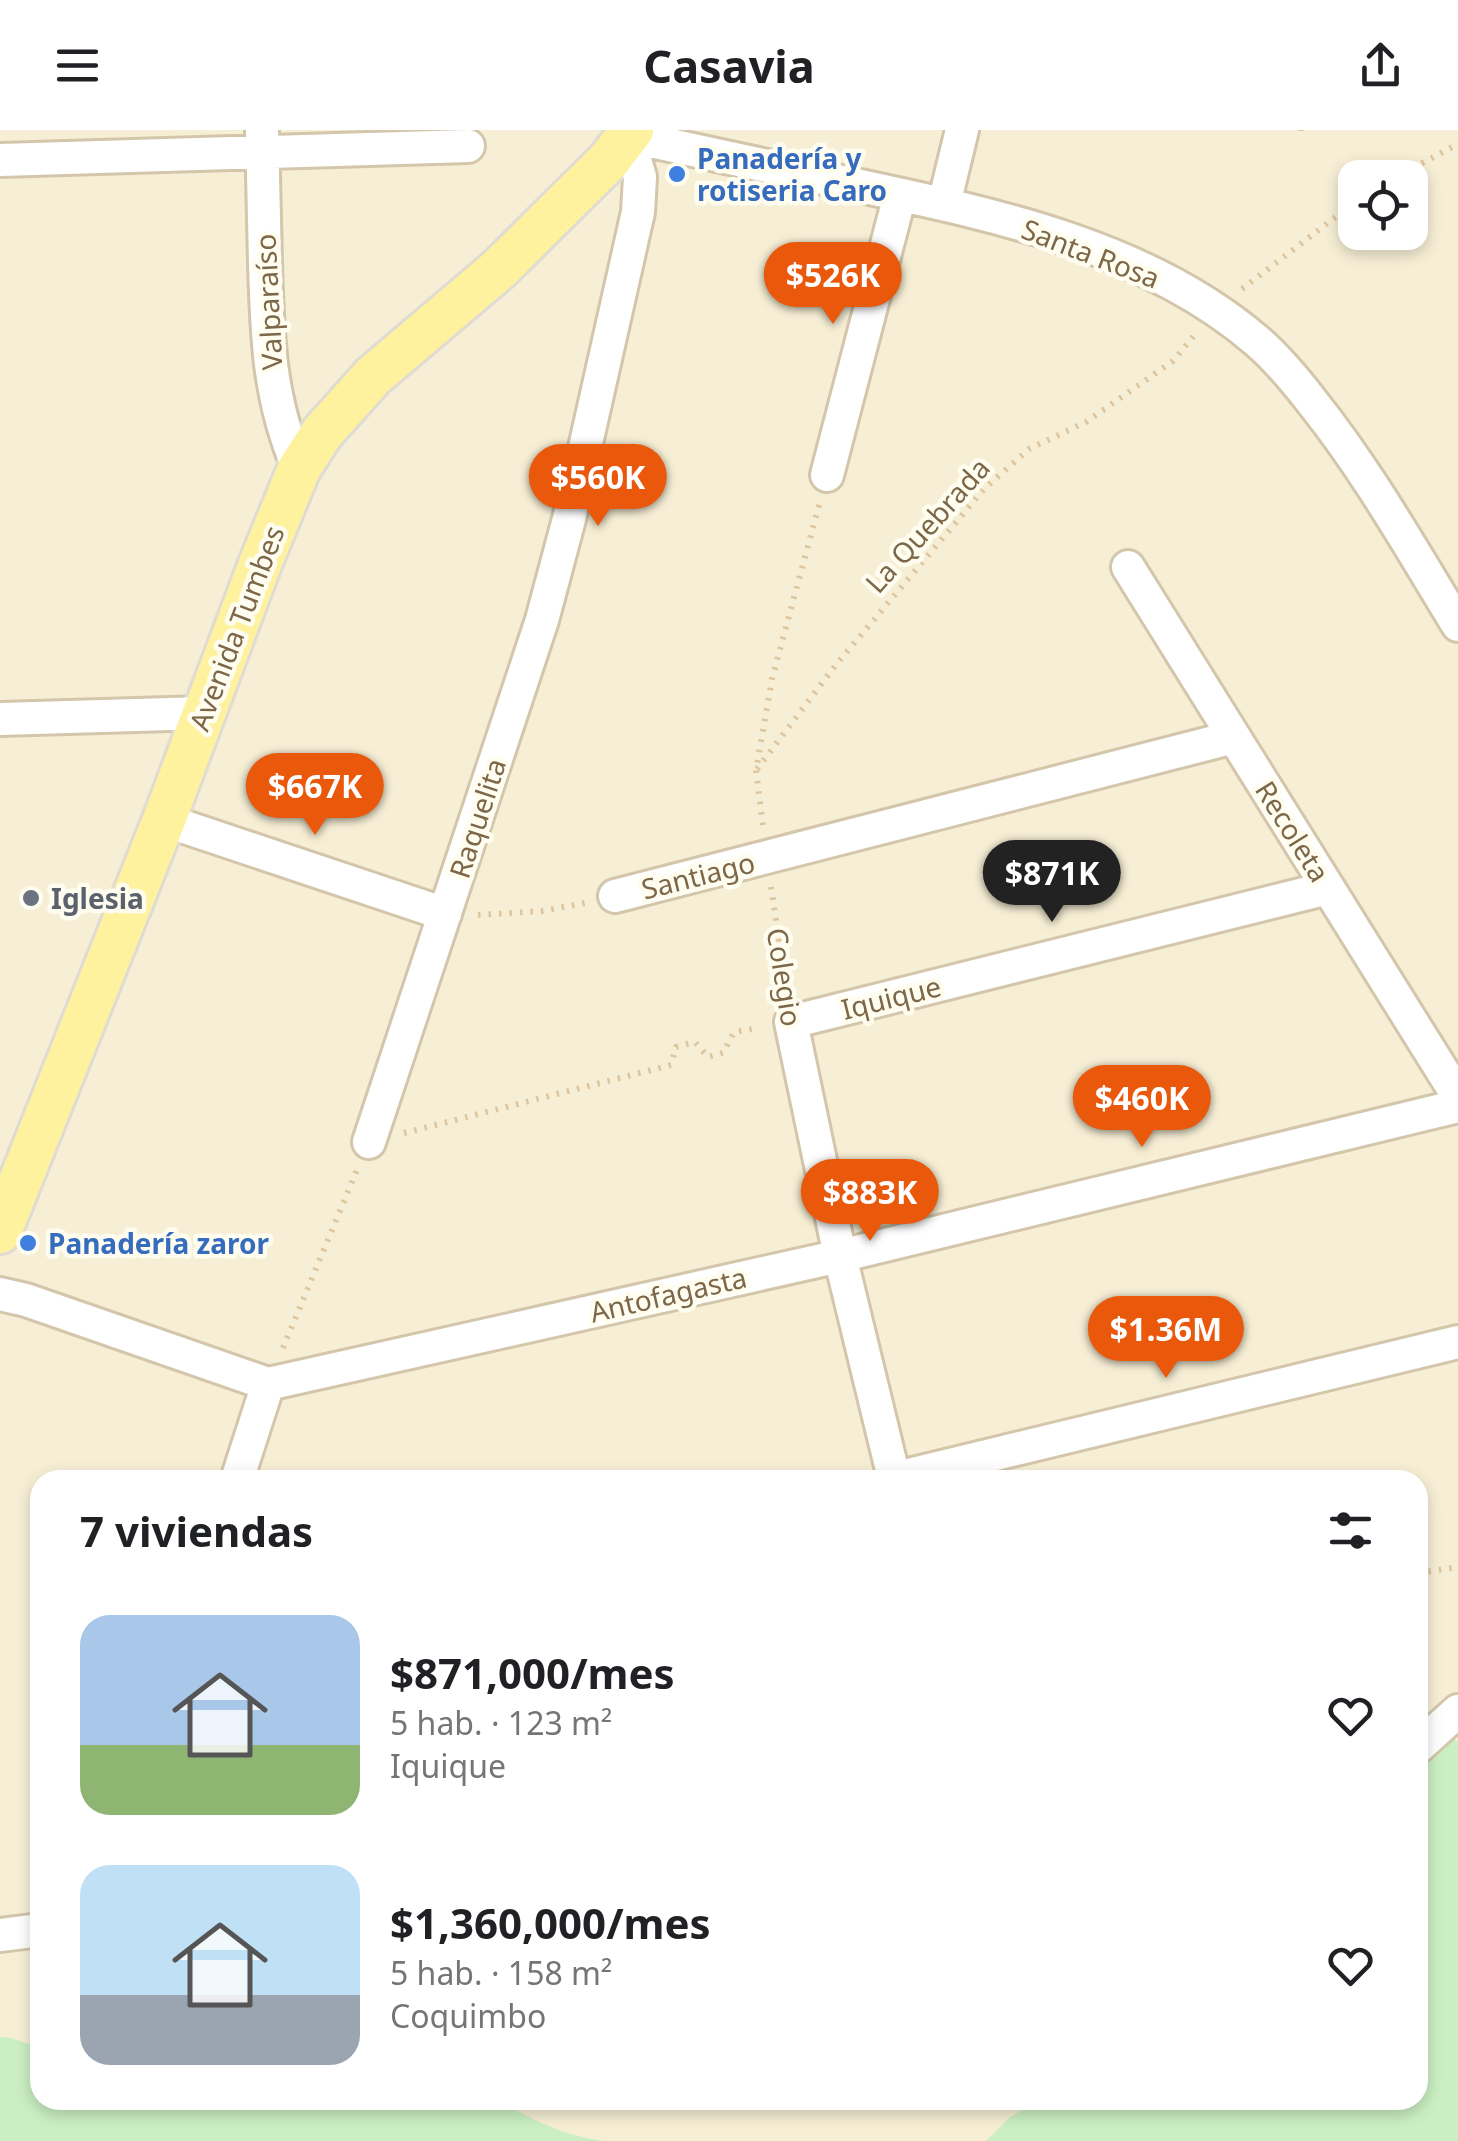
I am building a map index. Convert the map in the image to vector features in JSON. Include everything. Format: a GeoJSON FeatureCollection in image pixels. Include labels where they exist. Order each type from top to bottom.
{"type":"FeatureCollection","features":[{"type":"Feature","properties":{"kind":"main road","name":"Avenida Tumbes"},"geometry":{"type":"LineString","coordinates":[[0,1232],[300,469],[322,433],[373,376],[499,269],[609,160],[630,133]]}},
{"type":"Feature","properties":{"kind":"street"},"geometry":{"type":"LineString","coordinates":[[944,204],[962,130]]}},
{"type":"Feature","properties":{"kind":"street","name":"Santa Rosa"},"geometry":{"type":"LineString","coordinates":[[630,133],[944,204],[1058,236],[1122,260],[1216,310],[1259,343],[1334,430],[1458,625]]}},
{"type":"Feature","properties":{"kind":"street","name":"Raquelita"},"geometry":{"type":"LineString","coordinates":[[369,1142],[542,620],[569,520],[638,212],[640,177],[630,133]]}},
{"type":"Feature","properties":{"kind":"street"},"geometry":{"type":"LineString","coordinates":[[0,160],[262,141],[468,146]]}},
{"type":"Feature","properties":{"kind":"street","name":"Valparaíso"},"geometry":{"type":"LineString","coordinates":[[262,141],[270,369],[282,424],[300,469]]}},
{"type":"Feature","properties":{"kind":"street"},"geometry":{"type":"LineString","coordinates":[[827,475],[900,194]]}},
{"type":"Feature","properties":{"kind":"street","name":"Recoleta"},"geometry":{"type":"LineString","coordinates":[[1128,567],[1458,1096]]}},
{"type":"Feature","properties":{"kind":"street"},"geometry":{"type":"LineString","coordinates":[[0,719],[204,713]]}},
{"type":"Feature","properties":{"kind":"street","name":"Santiago"},"geometry":{"type":"LineString","coordinates":[[615,896],[1234,737]]}},
{"type":"Feature","properties":{"kind":"street"},"geometry":{"type":"LineString","coordinates":[[164,820],[445,914]]}},
{"type":"Feature","properties":{"kind":"street","name":"Iquique"},"geometry":{"type":"LineString","coordinates":[[791,1022],[1328,888]]}},
{"type":"Feature","properties":{"kind":"street","name":"Colegio"},"geometry":{"type":"LineString","coordinates":[[791,1022],[889,1470]]}},
{"type":"Feature","properties":{"kind":"street","name":"Antofagasta"},"geometry":{"type":"LineString","coordinates":[[268,1384],[840,1256],[1458,1106]]}},
{"type":"Feature","properties":{"kind":"street"},"geometry":{"type":"LineString","coordinates":[[0,1294],[268,1384],[240,1470]]}},
{"type":"Feature","properties":{"kind":"street"},"geometry":{"type":"LineString","coordinates":[[928,1470],[1458,1342]]}},
{"type":"Feature","properties":{"kind":"street"},"geometry":{"type":"LineString","coordinates":[[1428,1738],[1458,1711]]}},
{"type":"Feature","properties":{"kind":"street"},"geometry":{"type":"LineString","coordinates":[[0,1935],[30,1931]]}},
{"type":"Feature","properties":{"kind":"path"},"geometry":{"type":"LineString","coordinates":[[1428,160],[1458,144]]}},
{"type":"Feature","properties":{"kind":"path","name":"La Quebrada"},"geometry":{"type":"LineString","coordinates":[[756,770],[835,666],[984,489],[1030,449],[1086,422],[1172,361],[1216,310],[1338,215]]}},
{"type":"Feature","properties":{"kind":"path","name":"Colegio"},"geometry":{"type":"LineString","coordinates":[[791,1022],[756,770],[772,680],[827,475]]}},
{"type":"Feature","properties":{"kind":"path","name":"Santiago"},"geometry":{"type":"LineString","coordinates":[[445,914],[542,910],[615,896]]}},
{"type":"Feature","properties":{"kind":"path"},"geometry":{"type":"LineString","coordinates":[[268,1384],[369,1142],[671,1065],[676,1047],[695,1042],[708,1057],[723,1053],[734,1032],[791,1022]]}},
{"type":"Feature","properties":{"kind":"path"},"geometry":{"type":"LineString","coordinates":[[1428,1572],[1458,1567]]}},
{"type":"Feature","properties":{"kind":"shaded area"},"geometry":{"type":"Polygon","coordinates":[[[0,130],[1458,130],[1458,1808],[1428,1836],[1428,1470],[30,1470],[30,2071],[0,2069],[0,130]]]}},
{"type":"Feature","properties":{"kind":"shaded area"},"geometry":{"type":"Polygon","coordinates":[[[445,2110],[1125,2110],[1091,2141],[503,2141],[445,2110]]]}},
{"type":"Feature","properties":{"kind":"green space"},"geometry":{"type":"Polygon","coordinates":[[[1428,1733],[1458,1741],[1458,2141],[986,2141],[1023,2110],[1428,2110],[1428,1733]]]}},
{"type":"Feature","properties":{"kind":"green space"},"geometry":{"type":"Polygon","coordinates":[[[0,2037],[30,2045],[30,2110],[516,2110],[564,2132],[608,2141],[0,2141],[0,2037]]]}},
{"type":"Feature","properties":{"kind":"place","name":"Panadería y rotiseria Caro"},"geometry":{"type":"Point","coordinates":[677,174]}},
{"type":"Feature","properties":{"kind":"place","name":"Iglesia"},"geometry":{"type":"Point","coordinates":[31,898]}},
{"type":"Feature","properties":{"kind":"place","name":"Panadería zaror"},"geometry":{"type":"Point","coordinates":[28,1243]}}]}
